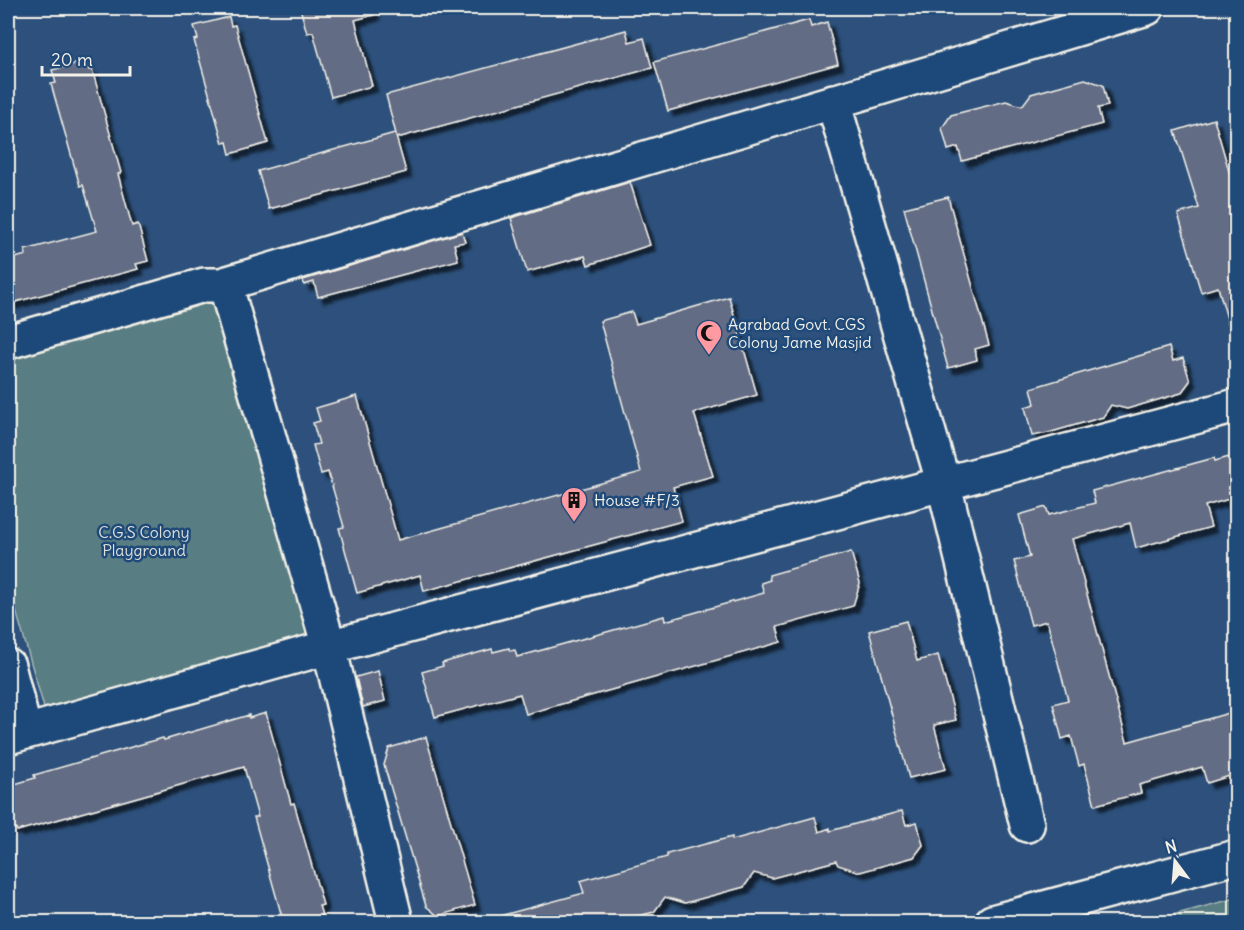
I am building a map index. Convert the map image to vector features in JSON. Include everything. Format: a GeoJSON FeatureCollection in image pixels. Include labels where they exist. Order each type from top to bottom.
{"type":"FeatureCollection","features":[{"type":"Feature","properties":{"kind":"street"},"geometry":{"type":"LineString","coordinates":[[8,342],[204,285],[220,285],[1147,8]]}},
{"type":"Feature","properties":{"kind":"street"},"geometry":{"type":"LineString","coordinates":[[833,101],[944,485],[1027,825]]}},
{"type":"Feature","properties":{"kind":"street"},"geometry":{"type":"LineString","coordinates":[[220,285],[228,294],[329,646],[396,922]]}},
{"type":"Feature","properties":{"kind":"street"},"geometry":{"type":"LineString","coordinates":[[8,666],[16,734],[329,646],[1236,406]]}},
{"type":"Feature","properties":{"kind":"street"},"geometry":{"type":"LineString","coordinates":[[992,922],[1236,857]]}},
{"type":"Feature","properties":{"kind":"green space","name":"C.G.S Colony Playground"},"geometry":{"type":"Polygon","coordinates":[[[208,274],[312,634],[45,711],[8,583],[8,331],[208,274]]]}},
{"type":"Feature","properties":{"kind":"green space"},"geometry":{"type":"Polygon","coordinates":[[[1236,898],[1236,922],[1147,922],[1236,898]]]}},
{"type":"Feature","properties":{"kind":"building"},"geometry":{"type":"Polygon","coordinates":[[[300,8],[373,8],[374,15],[355,20],[372,86],[331,97],[313,32],[307,33],[300,8]]]}},
{"type":"Feature","properties":{"kind":"building"},"geometry":{"type":"Polygon","coordinates":[[[229,17],[231,26],[235,25],[268,143],[230,154],[227,142],[223,143],[194,40],[198,39],[194,26],[229,17]]]}},
{"type":"Feature","properties":{"kind":"building"},"geometry":{"type":"Polygon","coordinates":[[[809,20],[811,27],[827,22],[838,64],[668,111],[654,62],[809,20]]]}},
{"type":"Feature","properties":{"kind":"building"},"geometry":{"type":"Polygon","coordinates":[[[626,30],[629,42],[644,38],[652,68],[397,138],[386,95],[626,30]]]}},
{"type":"Feature","properties":{"kind":"building"},"geometry":{"type":"Polygon","coordinates":[[[86,61],[89,70],[92,69],[121,173],[118,174],[132,226],[138,224],[148,261],[136,264],[138,269],[8,304],[8,260],[26,255],[25,250],[97,231],[83,185],[80,186],[51,84],[56,83],[52,70],[86,61]]]}},
{"type":"Feature","properties":{"kind":"building"},"geometry":{"type":"Polygon","coordinates":[[[1085,79],[1103,85],[1108,106],[1098,108],[1102,124],[962,161],[958,147],[948,150],[942,128],[951,115],[1006,101],[1022,106],[1031,94],[1085,79]]]}},
{"type":"Feature","properties":{"kind":"building"},"geometry":{"type":"Polygon","coordinates":[[[1214,119],[1236,195],[1236,329],[1230,329],[1218,287],[1201,292],[1178,214],[1199,208],[1175,131],[1214,119]]]}},
{"type":"Feature","properties":{"kind":"building"},"geometry":{"type":"Polygon","coordinates":[[[395,133],[406,172],[269,209],[258,171],[395,133]]]}},
{"type":"Feature","properties":{"kind":"building"},"geometry":{"type":"Polygon","coordinates":[[[630,182],[650,245],[588,265],[585,256],[527,272],[511,218],[630,182]]]}},
{"type":"Feature","properties":{"kind":"building"},"geometry":{"type":"Polygon","coordinates":[[[948,197],[989,345],[975,349],[977,360],[948,368],[904,208],[948,197]]]}},
{"type":"Feature","properties":{"kind":"building"},"geometry":{"type":"Polygon","coordinates":[[[462,232],[465,242],[454,244],[458,260],[318,297],[314,282],[304,285],[303,280],[462,232]]]}},
{"type":"Feature","properties":{"kind":"building"},"geometry":{"type":"Polygon","coordinates":[[[729,297],[757,395],[694,413],[713,476],[673,487],[682,521],[424,591],[420,575],[357,593],[339,528],[344,527],[328,472],[321,474],[313,445],[319,444],[313,423],[320,421],[316,408],[357,396],[398,540],[641,472],[600,321],[632,312],[636,324],[729,297]]]}},
{"type":"Feature","properties":{"kind":"building"},"geometry":{"type":"Polygon","coordinates":[[[1169,347],[1173,361],[1183,358],[1190,381],[1181,393],[1127,409],[1111,405],[1103,417],[1032,436],[1025,407],[1035,404],[1031,388],[1169,347]]]}},
{"type":"Feature","properties":{"kind":"building"},"geometry":{"type":"Polygon","coordinates":[[[1236,455],[1236,497],[1205,506],[1211,527],[1136,548],[1130,523],[1072,539],[1127,742],[1236,711],[1236,774],[1207,783],[1202,767],[1139,785],[1141,793],[1095,805],[1084,764],[1079,766],[1071,736],[1062,739],[1053,704],[1068,700],[1047,621],[1031,625],[1014,561],[1030,557],[1019,515],[1046,507],[1049,515],[1095,503],[1092,491],[1214,458],[1215,461],[1236,455]]]}},
{"type":"Feature","properties":{"kind":"building"},"geometry":{"type":"Polygon","coordinates":[[[851,552],[860,583],[853,606],[777,627],[781,642],[526,714],[520,694],[435,717],[422,672],[443,666],[442,663],[492,649],[493,652],[509,648],[510,651],[515,650],[517,657],[664,616],[665,621],[764,593],[761,583],[770,580],[769,575],[851,552]]]}},
{"type":"Feature","properties":{"kind":"building"},"geometry":{"type":"Polygon","coordinates":[[[906,621],[917,661],[938,655],[956,720],[934,725],[946,769],[909,778],[869,631],[906,621]]]}},
{"type":"Feature","properties":{"kind":"building"},"geometry":{"type":"Polygon","coordinates":[[[378,671],[385,701],[363,707],[356,677],[378,671]]]}},
{"type":"Feature","properties":{"kind":"building"},"geometry":{"type":"Polygon","coordinates":[[[266,713],[291,804],[294,803],[323,905],[319,906],[323,918],[306,922],[288,922],[286,916],[282,917],[254,817],[258,817],[244,767],[17,831],[16,828],[8,830],[8,786],[35,778],[34,775],[163,738],[164,740],[249,715],[249,718],[266,713]]]}},
{"type":"Feature","properties":{"kind":"building"},"geometry":{"type":"Polygon","coordinates":[[[426,737],[475,905],[438,916],[426,906],[384,765],[389,748],[426,737]]]}},
{"type":"Feature","properties":{"kind":"building"},"geometry":{"type":"Polygon","coordinates":[[[902,811],[906,825],[917,822],[923,845],[914,857],[860,872],[838,865],[836,861],[772,878],[754,873],[744,887],[685,903],[665,897],[654,912],[614,922],[504,922],[503,915],[584,893],[580,881],[667,857],[667,854],[732,837],[732,840],[815,817],[819,832],[902,811]]]}},
{"type":"Feature","properties":{"kind":"place","name":"Agrabad Govt. CGS Colony Jame Masjid"},"geometry":{"type":"Point","coordinates":[709,356]}},
{"type":"Feature","properties":{"kind":"place","name":"House #F/3"},"geometry":{"type":"Point","coordinates":[574,523]}}]}
